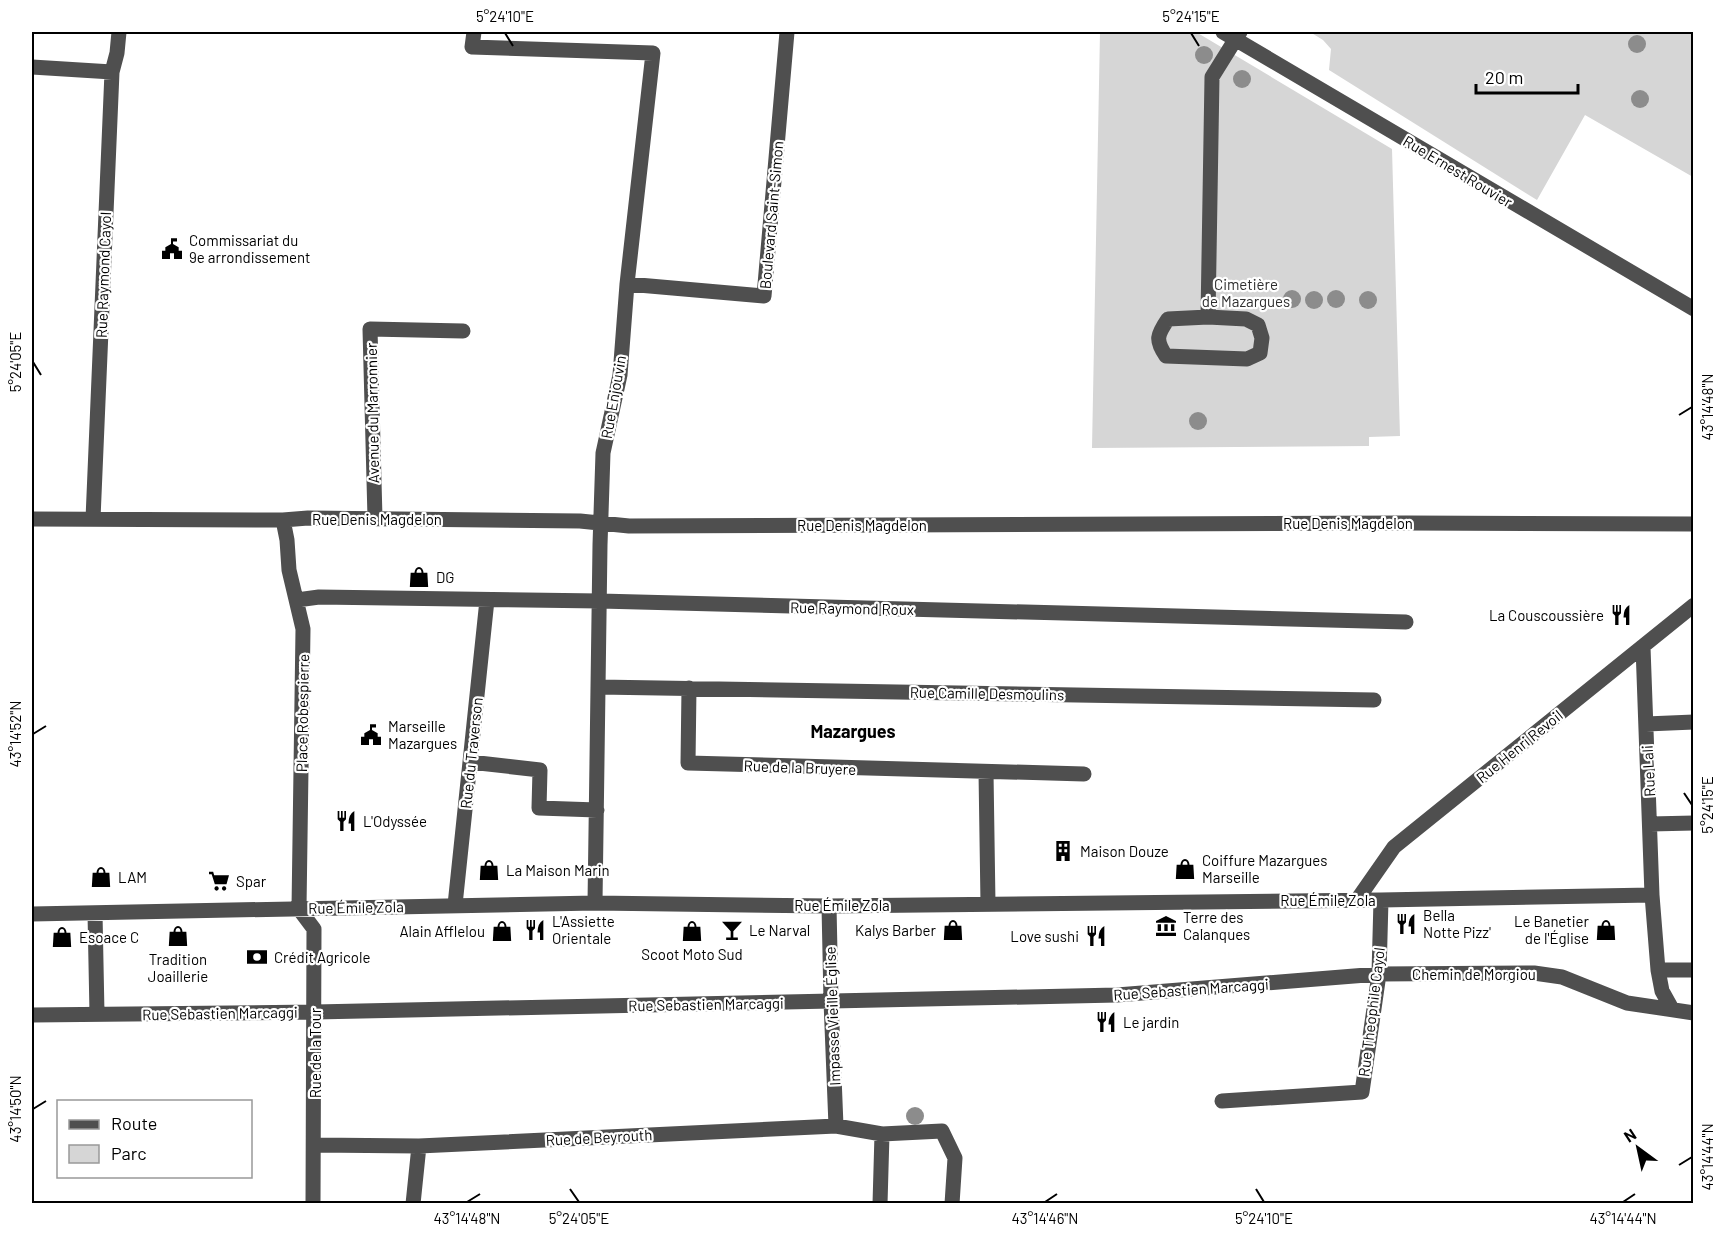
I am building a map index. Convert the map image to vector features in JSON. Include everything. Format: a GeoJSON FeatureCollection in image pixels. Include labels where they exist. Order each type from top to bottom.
{"type":"FeatureCollection","features":[{"type":"Feature","properties":{"kind":"street","name":"Rue Raymond Cayol"},"geometry":{"type":"LineString","coordinates":[[93,519],[112,72],[119,32]]}},
{"type":"Feature","properties":{"kind":"street","name":"Rue Enjouvin"},"geometry":{"type":"LineString","coordinates":[[474,32],[472,47],[653,53],[627,284],[620,375],[603,453],[595,903]]}},
{"type":"Feature","properties":{"kind":"street","name":"Boulevard Saint-Simon"},"geometry":{"type":"LineString","coordinates":[[627,284],[764,296],[787,32]]}},
{"type":"Feature","properties":{"kind":"street"},"geometry":{"type":"LineString","coordinates":[[1208,317],[1212,77],[1233,34]]}},
{"type":"Feature","properties":{"kind":"street","name":"Rue Ernest Rouvier"},"geometry":{"type":"LineString","coordinates":[[1233,34],[1694,309]]}},
{"type":"Feature","properties":{"kind":"street"},"geometry":{"type":"LineString","coordinates":[[32,67],[112,72]]}},
{"type":"Feature","properties":{"kind":"street"},"geometry":{"type":"LineString","coordinates":[[1208,317],[1246,319],[1258,325],[1262,338],[1260,353],[1247,359],[1166,356],[1158,345],[1160,332],[1168,319],[1208,317]]}},
{"type":"Feature","properties":{"kind":"street","name":"Avenue du Marronnier"},"geometry":{"type":"LineString","coordinates":[[375,518],[370,329],[463,331]]}},
{"type":"Feature","properties":{"kind":"street","name":"Rue Denis Magdelon"},"geometry":{"type":"LineString","coordinates":[[32,519],[375,518],[580,521],[629,526],[1694,524]]}},
{"type":"Feature","properties":{"kind":"street","name":"Place Robespierre"},"geometry":{"type":"LineString","coordinates":[[284,520],[289,570],[303,629],[299,909]]}},
{"type":"Feature","properties":{"kind":"street","name":"Rue Raymond Roux"},"geometry":{"type":"LineString","coordinates":[[297,600],[319,597],[600,601],[1407,622]]}},
{"type":"Feature","properties":{"kind":"street","name":"Rue du Traverson"},"geometry":{"type":"LineString","coordinates":[[455,905],[487,600]]}},
{"type":"Feature","properties":{"kind":"street","name":"Rue Henri Revoil"},"geometry":{"type":"LineString","coordinates":[[1357,900],[1394,847],[1694,605]]}},
{"type":"Feature","properties":{"kind":"street"},"geometry":{"type":"LineString","coordinates":[[1676,620],[1694,621]]}},
{"type":"Feature","properties":{"kind":"street","name":"Rue Lali"},"geometry":{"type":"LineString","coordinates":[[1643,647],[1653,895]]}},
{"type":"Feature","properties":{"kind":"street","name":"Rue Camille Desmoulins"},"geometry":{"type":"LineString","coordinates":[[599,687],[1374,700]]}},
{"type":"Feature","properties":{"kind":"street","name":"Rue de la Bruyere"},"geometry":{"type":"LineString","coordinates":[[688,688],[688,763],[1084,774]]}},
{"type":"Feature","properties":{"kind":"street"},"geometry":{"type":"LineString","coordinates":[[1646,724],[1694,722]]}},
{"type":"Feature","properties":{"kind":"street"},"geometry":{"type":"LineString","coordinates":[[470,762],[540,770],[539,808],[597,810]]}},
{"type":"Feature","properties":{"kind":"street"},"geometry":{"type":"LineString","coordinates":[[986,772],[988,904]]}},
{"type":"Feature","properties":{"kind":"street"},"geometry":{"type":"LineString","coordinates":[[1650,824],[1694,823]]}},
{"type":"Feature","properties":{"kind":"street"},"geometry":{"type":"LineString","coordinates":[[1653,895],[1658,970],[1662,991],[1672,1009]]}},
{"type":"Feature","properties":{"kind":"street","name":"Rue Émile Zola"},"geometry":{"type":"LineString","coordinates":[[32,914],[595,903],[829,906],[1653,895]]}},
{"type":"Feature","properties":{"kind":"street","name":"Rue Theophile Cayol"},"geometry":{"type":"LineString","coordinates":[[1222,1101],[1362,1092],[1379,974],[1381,900]]}},
{"type":"Feature","properties":{"kind":"street","name":"Impasse Vieille Église"},"geometry":{"type":"LineString","coordinates":[[829,906],[836,1126]]}},
{"type":"Feature","properties":{"kind":"street","name":"Rue de la Tour"},"geometry":{"type":"LineString","coordinates":[[299,909],[314,929],[313,1203]]}},
{"type":"Feature","properties":{"kind":"street"},"geometry":{"type":"LineString","coordinates":[[95,913],[97,1014]]}},
{"type":"Feature","properties":{"kind":"street"},"geometry":{"type":"LineString","coordinates":[[1658,970],[1694,970]]}},
{"type":"Feature","properties":{"kind":"street","name":"Chemin de Morgiou"},"geometry":{"type":"LineString","coordinates":[[1379,974],[1534,973],[1562,977],[1628,1003],[1694,1013]]}},
{"type":"Feature","properties":{"kind":"street","name":"Rue Sebastien Marcaggi"},"geometry":{"type":"LineString","coordinates":[[32,1015],[315,1012],[1117,995],[1379,974]]}},
{"type":"Feature","properties":{"kind":"street","name":"Rue de Beyrouth"},"geometry":{"type":"LineString","coordinates":[[315,1145],[418,1146],[836,1126],[882,1134],[942,1131],[956,1158],[952,1203]]}},
{"type":"Feature","properties":{"kind":"street"},"geometry":{"type":"LineString","coordinates":[[880,1203],[882,1134]]}},
{"type":"Feature","properties":{"kind":"street"},"geometry":{"type":"LineString","coordinates":[[413,1203],[418,1146]]}},
{"type":"Feature","properties":{"kind":"green space","name":"Cimetière de Mazargues"},"geometry":{"type":"Polygon","coordinates":[[[1100,32],[1196,32],[1392,149],[1400,436],[1369,437],[1369,446],[1092,448],[1100,32]]]}},
{"type":"Feature","properties":{"kind":"green space"},"geometry":{"type":"Polygon","coordinates":[[[1310,32],[1693,32],[1693,177],[1585,115],[1537,200],[1329,70],[1331,49],[1323,40],[1310,32]]]}},
{"type":"Feature","properties":{"kind":"place","name":"Commissariat du 9e arrondissement"},"geometry":{"type":"Point","coordinates":[172,249]}},
{"type":"Feature","properties":{"kind":"place","name":"DG"},"geometry":{"type":"Point","coordinates":[419,577]}},
{"type":"Feature","properties":{"kind":"place","name":"La Couscoussière"},"geometry":{"type":"Point","coordinates":[1621,615]}},
{"type":"Feature","properties":{"kind":"place","name":"Marseille Mazargues"},"geometry":{"type":"Point","coordinates":[371,735]}},
{"type":"Feature","properties":{"kind":"place","name":"L'Odyssée"},"geometry":{"type":"Point","coordinates":[346,821]}},
{"type":"Feature","properties":{"kind":"place","name":"Maison Douze"},"geometry":{"type":"Point","coordinates":[1063,851]}},
{"type":"Feature","properties":{"kind":"place","name":"Coiffure Mazargues Marseille"},"geometry":{"type":"Point","coordinates":[1185,869]}},
{"type":"Feature","properties":{"kind":"place","name":"La Maison Marin"},"geometry":{"type":"Point","coordinates":[489,870]}},
{"type":"Feature","properties":{"kind":"place","name":"LAM"},"geometry":{"type":"Point","coordinates":[101,877]}},
{"type":"Feature","properties":{"kind":"place","name":"Spar"},"geometry":{"type":"Point","coordinates":[219,881]}},
{"type":"Feature","properties":{"kind":"place","name":"Bella Notte Pizz'"},"geometry":{"type":"Point","coordinates":[1406,924]}},
{"type":"Feature","properties":{"kind":"place","name":"Terre des Calanques"},"geometry":{"type":"Point","coordinates":[1166,926]}},
{"type":"Feature","properties":{"kind":"place","name":"L'Assiette Orientale"},"geometry":{"type":"Point","coordinates":[535,930]}},
{"type":"Feature","properties":{"kind":"place","name":"Le Narval"},"geometry":{"type":"Point","coordinates":[732,930]}},
{"type":"Feature","properties":{"kind":"place","name":"Kalys Barber"},"geometry":{"type":"Point","coordinates":[953,930]}},
{"type":"Feature","properties":{"kind":"place","name":"Le Banetier de l'Église"},"geometry":{"type":"Point","coordinates":[1606,930]}},
{"type":"Feature","properties":{"kind":"place","name":"Alain Afflelou"},"geometry":{"type":"Point","coordinates":[502,931]}},
{"type":"Feature","properties":{"kind":"place","name":"Scoot Moto Sud"},"geometry":{"type":"Point","coordinates":[692,931]}},
{"type":"Feature","properties":{"kind":"place","name":"Tradition Joaillerie"},"geometry":{"type":"Point","coordinates":[178,936]}},
{"type":"Feature","properties":{"kind":"place","name":"Love sushi"},"geometry":{"type":"Point","coordinates":[1096,936]}},
{"type":"Feature","properties":{"kind":"place","name":"Esoace C"},"geometry":{"type":"Point","coordinates":[62,937]}},
{"type":"Feature","properties":{"kind":"place","name":"Crédit Agricole"},"geometry":{"type":"Point","coordinates":[257,957]}},
{"type":"Feature","properties":{"kind":"place","name":"Le jardin"},"geometry":{"type":"Point","coordinates":[1106,1022]}},
{"type":"Feature","properties":{"kind":"district","name":"Mazargues"},"geometry":{"type":"Point","coordinates":[853,731]}}]}
